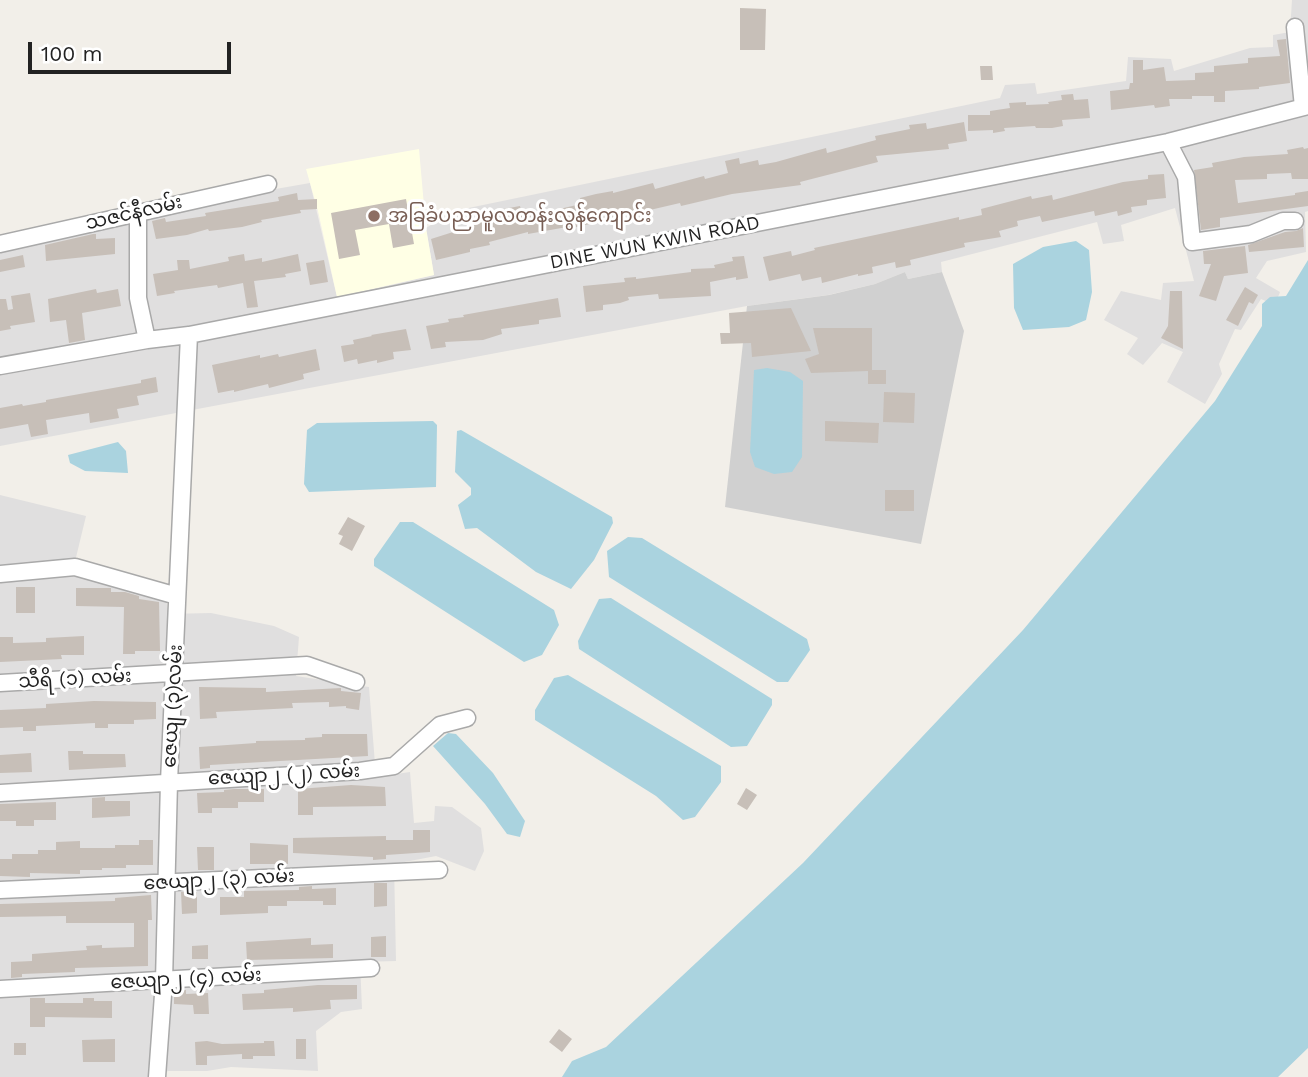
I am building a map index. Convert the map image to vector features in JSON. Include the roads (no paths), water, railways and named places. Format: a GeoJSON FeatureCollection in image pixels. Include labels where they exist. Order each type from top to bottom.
{"type":"FeatureCollection","features":[{"type":"Feature","properties":{"kind":"street"},"geometry":{"type":"LineString","coordinates":[[1295,27],[1306,107]]}},
{"type":"Feature","properties":{"kind":"street","name":"DINE WUN KWIN ROAD"},"geometry":{"type":"LineString","coordinates":[[0,366],[189,335],[1168,142],[1306,107]]}},
{"type":"Feature","properties":{"kind":"street"},"geometry":{"type":"LineString","coordinates":[[1168,142],[1186,177],[1192,242],[1251,234],[1283,221],[1295,221]]}},
{"type":"Feature","properties":{"kind":"street","name":"သဇင်နီလမ်း"},"geometry":{"type":"LineString","coordinates":[[0,244],[268,184]]}},
{"type":"Feature","properties":{"kind":"street"},"geometry":{"type":"LineString","coordinates":[[138,212],[138,298],[147,340]]}},
{"type":"Feature","properties":{"kind":"street","name":"ဇေယျ (၃)လမ်း"},"geometry":{"type":"LineString","coordinates":[[157,1077],[164,981],[165,882],[189,335]]}},
{"type":"Feature","properties":{"kind":"street"},"geometry":{"type":"LineString","coordinates":[[0,574],[75,567],[177,596]]}},
{"type":"Feature","properties":{"kind":"street","name":"သီရိ (၁) လမ်း"},"geometry":{"type":"LineString","coordinates":[[0,683],[307,665],[356,682]]}},
{"type":"Feature","properties":{"kind":"street","name":"ဇေယျာ၂ (၂) လမ်း"},"geometry":{"type":"LineString","coordinates":[[0,793],[360,771],[394,766],[440,726],[467,718]]}},
{"type":"Feature","properties":{"kind":"street","name":"ဇေယျာ၂ (၃) လမ်း"},"geometry":{"type":"LineString","coordinates":[[0,890],[439,870]]}},
{"type":"Feature","properties":{"kind":"street","name":"ဇေယျာ၂ (၄) လမ်း"},"geometry":{"type":"LineString","coordinates":[[0,989],[371,968]]}},
{"type":"Feature","properties":{"kind":"water"},"geometry":{"type":"Polygon","coordinates":[[[1076,241],[1089,250],[1092,292],[1086,320],[1069,327],[1023,330],[1014,308],[1013,264],[1043,247],[1076,241]]]}},
{"type":"Feature","properties":{"kind":"water"},"geometry":{"type":"Polygon","coordinates":[[[1308,260],[1308,1048],[1278,1077],[562,1077],[572,1061],[606,1047],[803,863],[1023,630],[1215,401],[1262,326],[1262,304],[1270,297],[1286,296],[1308,260]]]}},
{"type":"Feature","properties":{"kind":"water"},"geometry":{"type":"Polygon","coordinates":[[[767,368],[790,372],[803,381],[802,457],[792,472],[774,474],[755,467],[750,452],[754,370],[767,368]]]}},
{"type":"Feature","properties":{"kind":"water"},"geometry":{"type":"Polygon","coordinates":[[[433,421],[437,425],[436,487],[309,492],[304,484],[307,430],[317,423],[433,421]]]}},
{"type":"Feature","properties":{"kind":"water"},"geometry":{"type":"Polygon","coordinates":[[[461,430],[612,517],[613,523],[594,560],[571,589],[536,572],[477,528],[465,529],[458,505],[471,495],[471,488],[455,472],[457,431],[461,430]]]}},
{"type":"Feature","properties":{"kind":"water"},"geometry":{"type":"Polygon","coordinates":[[[118,442],[126,451],[128,473],[85,471],[70,463],[68,455],[118,442]]]}},
{"type":"Feature","properties":{"kind":"water"},"geometry":{"type":"Polygon","coordinates":[[[400,522],[413,522],[554,610],[559,625],[542,655],[524,662],[374,566],[374,559],[400,522]]]}},
{"type":"Feature","properties":{"kind":"water"},"geometry":{"type":"Polygon","coordinates":[[[628,537],[642,538],[807,639],[810,650],[788,682],[777,682],[609,577],[607,551],[628,537]]]}},
{"type":"Feature","properties":{"kind":"water"},"geometry":{"type":"Polygon","coordinates":[[[611,598],[772,699],[772,705],[747,746],[731,747],[579,649],[578,641],[599,599],[611,598]]]}},
{"type":"Feature","properties":{"kind":"water"},"geometry":{"type":"Polygon","coordinates":[[[568,675],[721,766],[721,782],[695,817],[683,820],[656,796],[535,720],[535,710],[554,678],[568,675]]]}},
{"type":"Feature","properties":{"kind":"water"},"geometry":{"type":"Polygon","coordinates":[[[448,733],[456,734],[493,773],[525,821],[520,837],[507,834],[485,804],[433,746],[448,733]]]}},
{"type":"Feature","properties":{"kind":"place","name":"အခြခံပညာမူလတန်းလွန်ကျောင်း"},"geometry":{"type":"Point","coordinates":[374,216]}}]}
